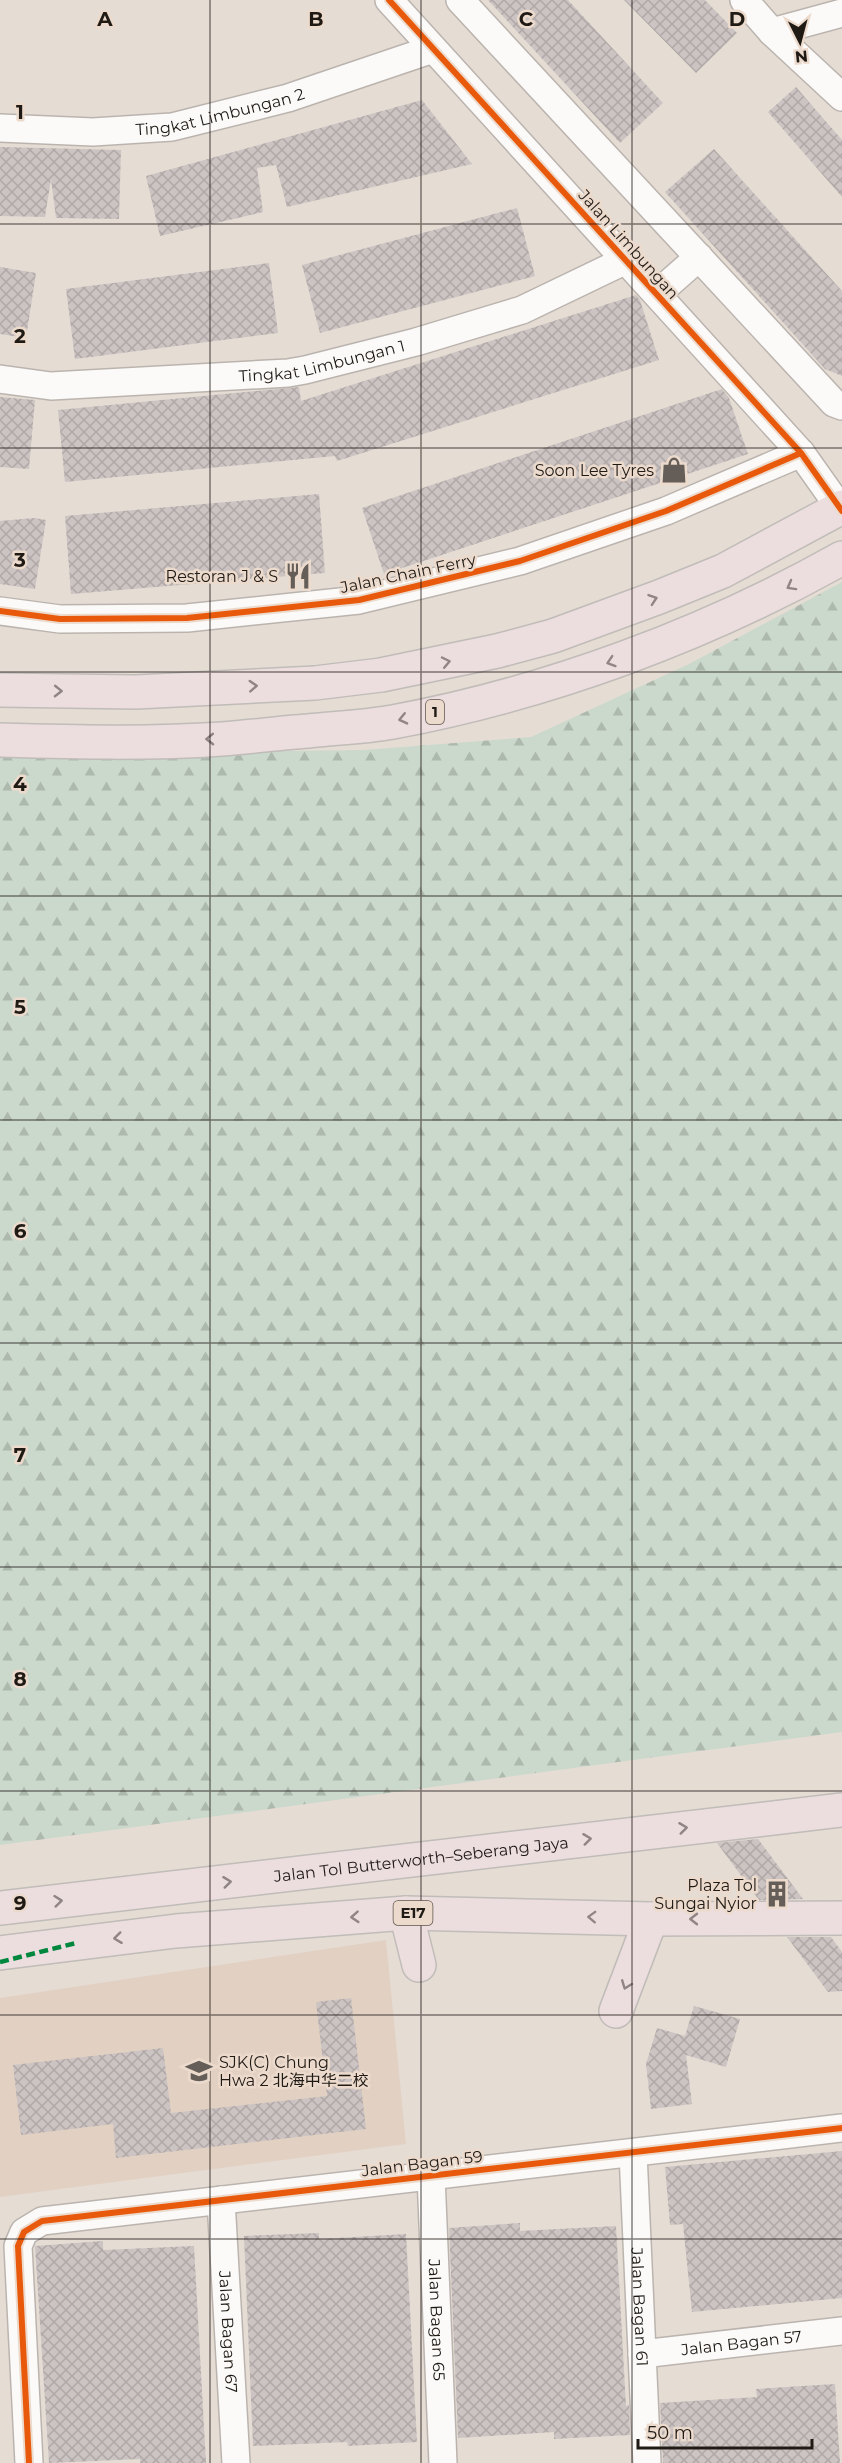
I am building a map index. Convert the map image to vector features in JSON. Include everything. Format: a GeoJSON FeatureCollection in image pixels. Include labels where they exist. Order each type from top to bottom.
{"type":"FeatureCollection","features":[{"type":"Feature","properties":{"kind":"highway"},"geometry":{"type":"LineString","coordinates":[[0,690],[136,692],[315,682],[381,675],[497,651],[553,636],[723,571],[841,509]]}},
{"type":"Feature","properties":{"kind":"highway","name":"1"},"geometry":{"type":"LineString","coordinates":[[0,740],[62,742],[221,739],[392,722],[508,695],[699,630],[774,595],[842,558]]}},
{"type":"Feature","properties":{"kind":"highway","name":"Jalan Tol Butterworth–Seberang Jaya"},"geometry":{"type":"LineString","coordinates":[[0,1908],[842,1810]]}},
{"type":"Feature","properties":{"kind":"highway"},"geometry":{"type":"LineString","coordinates":[[406,1913],[420,1965]]}},
{"type":"Feature","properties":{"kind":"highway","name":"E17"},"geometry":{"type":"LineString","coordinates":[[0,1953],[176,1931],[406,1913],[651,1919],[842,1918]]}},
{"type":"Feature","properties":{"kind":"highway"},"geometry":{"type":"LineString","coordinates":[[616,2011],[651,1919]]}},
{"type":"Feature","properties":{"kind":"street","name":"Jalan Limbungan"},"geometry":{"type":"LineString","coordinates":[[389,0],[801,453],[841,509]]}},
{"type":"Feature","properties":{"kind":"street"},"geometry":{"type":"LineString","coordinates":[[460,0],[834,403],[842,406]]}},
{"type":"Feature","properties":{"kind":"street"},"geometry":{"type":"LineString","coordinates":[[744,0],[772,32],[842,97]]}},
{"type":"Feature","properties":{"kind":"street"},"geometry":{"type":"LineString","coordinates":[[772,32],[842,13]]}},
{"type":"Feature","properties":{"kind":"street","name":"Tingkat Limbungan 2"},"geometry":{"type":"LineString","coordinates":[[0,128],[93,132],[172,127],[288,98],[433,49]]}},
{"type":"Feature","properties":{"kind":"street"},"geometry":{"type":"LineString","coordinates":[[657,294],[699,257]]}},
{"type":"Feature","properties":{"kind":"street","name":"Tingkat Limbungan 1"},"geometry":{"type":"LineString","coordinates":[[0,379],[51,386],[288,373],[305,370],[416,342],[522,310],[626,260]]}},
{"type":"Feature","properties":{"kind":"street","name":"Jalan Chain Ferry"},"geometry":{"type":"LineString","coordinates":[[0,611],[60,619],[187,618],[359,600],[520,561],[666,511],[801,453]]}},
{"type":"Feature","properties":{"kind":"street","name":"Jalan Bagan 59"},"geometry":{"type":"LineString","coordinates":[[29,2463],[18,2246],[24,2232],[42,2221],[842,2128]]}},
{"type":"Feature","properties":{"kind":"street","name":"Jalan Bagan 61"},"geometry":{"type":"LineString","coordinates":[[633,2153],[647,2463]]}},
{"type":"Feature","properties":{"kind":"street","name":"Jalan Bagan 65"},"geometry":{"type":"LineString","coordinates":[[431,2176],[443,2463]]}},
{"type":"Feature","properties":{"kind":"street","name":"Jalan Bagan 67"},"geometry":{"type":"LineString","coordinates":[[221,2200],[236,2463]]}},
{"type":"Feature","properties":{"kind":"street","name":"Jalan Bagan 57"},"geometry":{"type":"LineString","coordinates":[[642,2354],[842,2331]]}},
{"type":"Feature","properties":{"kind":"shaded area","name":"SJK(C) Chung Hwa 2 北海中华二校"},"geometry":{"type":"Polygon","coordinates":[[[386,1940],[406,2144],[0,2197],[0,1998],[386,1940]]]}},
{"type":"Feature","properties":{"kind":"green space"},"geometry":{"type":"Polygon","coordinates":[[[842,582],[842,1732],[0,1845],[0,755],[364,750],[531,737],[689,664],[842,582]]]}},
{"type":"Feature","properties":{"kind":"building"},"geometry":{"type":"Polygon","coordinates":[[[488,0],[568,0],[663,103],[620,143],[488,0]]]}},
{"type":"Feature","properties":{"kind":"building"},"geometry":{"type":"Polygon","coordinates":[[[624,0],[705,0],[737,33],[696,73],[624,0]]]}},
{"type":"Feature","properties":{"kind":"building"},"geometry":{"type":"Polygon","coordinates":[[[796,87],[842,140],[842,197],[768,112],[796,87]]]}},
{"type":"Feature","properties":{"kind":"building"},"geometry":{"type":"Polygon","coordinates":[[[422,100],[472,164],[287,207],[276,165],[257,168],[263,212],[160,236],[146,176],[422,100]]]}},
{"type":"Feature","properties":{"kind":"building"},"geometry":{"type":"Polygon","coordinates":[[[0,147],[121,150],[119,219],[56,218],[51,179],[45,217],[0,216],[0,147]]]}},
{"type":"Feature","properties":{"kind":"building"},"geometry":{"type":"Polygon","coordinates":[[[714,149],[842,291],[842,376],[825,369],[665,192],[714,149]]]}},
{"type":"Feature","properties":{"kind":"building"},"geometry":{"type":"Polygon","coordinates":[[[517,208],[535,276],[320,333],[302,265],[517,208]]]}},
{"type":"Feature","properties":{"kind":"building"},"geometry":{"type":"Polygon","coordinates":[[[269,263],[278,333],[75,359],[66,289],[269,263]]]}},
{"type":"Feature","properties":{"kind":"building"},"geometry":{"type":"Polygon","coordinates":[[[0,267],[36,273],[26,338],[0,334],[0,267]]]}},
{"type":"Feature","properties":{"kind":"building"},"geometry":{"type":"Polygon","coordinates":[[[636,295],[640,300],[659,360],[337,461],[335,456],[65,482],[58,410],[299,387],[301,401],[636,295]]]}},
{"type":"Feature","properties":{"kind":"building"},"geometry":{"type":"Polygon","coordinates":[[[722,389],[729,398],[748,454],[384,574],[362,508],[722,389]]]}},
{"type":"Feature","properties":{"kind":"building"},"geometry":{"type":"Polygon","coordinates":[[[0,397],[35,400],[29,469],[0,467],[0,397]]]}},
{"type":"Feature","properties":{"kind":"building"},"geometry":{"type":"Polygon","coordinates":[[[319,494],[325,573],[71,594],[65,516],[319,494]]]}},
{"type":"Feature","properties":{"kind":"building"},"geometry":{"type":"Polygon","coordinates":[[[34,518],[46,520],[35,589],[0,584],[0,521],[34,518]]]}},
{"type":"Feature","properties":{"kind":"building"},"geometry":{"type":"Polygon","coordinates":[[[758,1839],[803,1899],[759,1900],[717,1843],[758,1839]]]}},
{"type":"Feature","properties":{"kind":"building"},"geometry":{"type":"Polygon","coordinates":[[[787,1937],[831,1937],[842,1952],[842,1991],[828,1992],[787,1937]]]}},
{"type":"Feature","properties":{"kind":"building"},"geometry":{"type":"Polygon","coordinates":[[[351,1998],[366,2129],[116,2158],[113,2124],[21,2135],[13,2065],[163,2048],[171,2113],[327,2096],[316,2002],[351,1998]]]}},
{"type":"Feature","properties":{"kind":"building"},"geometry":{"type":"Polygon","coordinates":[[[694,2006],[740,2019],[726,2067],[686,2055],[692,2104],[651,2109],[646,2064],[657,2028],[685,2036],[694,2006]]]}},
{"type":"Feature","properties":{"kind":"building"},"geometry":{"type":"Polygon","coordinates":[[[842,2151],[842,2298],[692,2312],[683,2224],[670,2225],[665,2167],[842,2151]]]}},
{"type":"Feature","properties":{"kind":"building"},"geometry":{"type":"Polygon","coordinates":[[[520,2223],[520,2231],[616,2226],[626,2406],[629,2405],[630,2435],[554,2439],[554,2432],[458,2438],[449,2228],[520,2223]]]}},
{"type":"Feature","properties":{"kind":"building"},"geometry":{"type":"Polygon","coordinates":[[[319,2233],[319,2239],[406,2234],[417,2442],[348,2446],[347,2442],[253,2446],[244,2236],[319,2233]]]}},
{"type":"Feature","properties":{"kind":"building"},"geometry":{"type":"Polygon","coordinates":[[[103,2241],[103,2250],[194,2246],[206,2463],[140,2463],[140,2459],[49,2463],[35,2246],[103,2241]]]}},
{"type":"Feature","properties":{"kind":"building"},"geometry":{"type":"Polygon","coordinates":[[[835,2384],[840,2463],[663,2463],[660,2403],[757,2397],[756,2389],[835,2384]]]}},
{"type":"Feature","properties":{"kind":"marked path"},"geometry":{"type":"LineString","coordinates":[[0,1962],[76,1943]]}},
{"type":"Feature","properties":{"kind":"cycle path"},"geometry":{"type":"LineString","coordinates":[[389,0],[801,453],[842,511]]}},
{"type":"Feature","properties":{"kind":"cycle path"},"geometry":{"type":"LineString","coordinates":[[0,611],[60,619],[187,618],[359,600],[520,561],[666,511],[801,453]]}},
{"type":"Feature","properties":{"kind":"cycle path"},"geometry":{"type":"LineString","coordinates":[[29,2463],[18,2246],[24,2232],[42,2221],[842,2128]]}},
{"type":"Feature","properties":{"kind":"place","name":"Soon Lee Tyres"},"geometry":{"type":"Point","coordinates":[674,470]}},
{"type":"Feature","properties":{"kind":"place","name":"Restoran J & S"},"geometry":{"type":"Point","coordinates":[298,576]}},
{"type":"Feature","properties":{"kind":"place","name":"Plaza Tol Sungai Nyior"},"geometry":{"type":"Point","coordinates":[777,1894]}},
{"type":"Feature","properties":{"kind":"place","name":"SJK(C) Chung Hwa 2 北海中华二校"},"geometry":{"type":"Point","coordinates":[199,2071]}}]}
